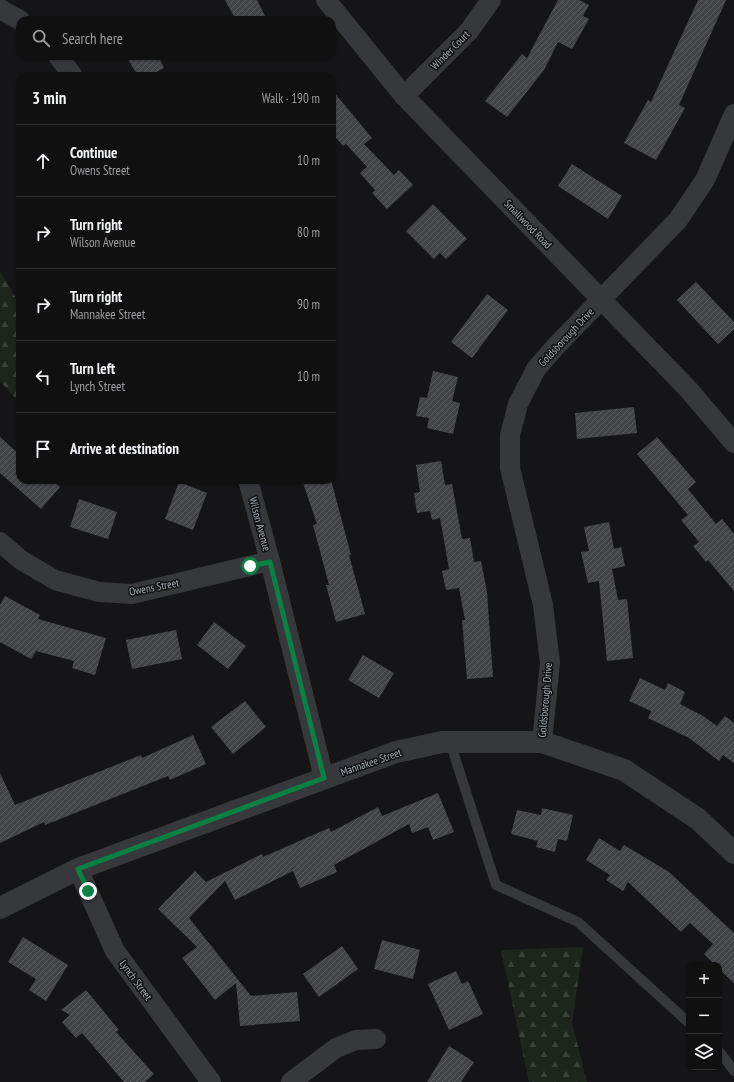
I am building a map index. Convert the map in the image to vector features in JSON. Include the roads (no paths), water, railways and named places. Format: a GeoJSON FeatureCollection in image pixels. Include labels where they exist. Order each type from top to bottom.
{"type":"FeatureCollection","features":[{"type":"Feature","properties":{"kind":"street","name":"Smallwood Road"},"geometry":{"type":"LineString","coordinates":[[326,0],[404,96],[688,389],[734,443]]}},
{"type":"Feature","properties":{"kind":"street","name":"Winder Court"},"geometry":{"type":"LineString","coordinates":[[404,96],[469,31],[491,0]]}},
{"type":"Feature","properties":{"kind":"street"},"geometry":{"type":"LineString","coordinates":[[0,9],[16,18]]}},
{"type":"Feature","properties":{"kind":"street"},"geometry":{"type":"LineString","coordinates":[[61,60],[70,72]]}},
{"type":"Feature","properties":{"kind":"street","name":"Goldsborough Drive"},"geometry":{"type":"LineString","coordinates":[[542,742],[550,663],[543,605],[510,468],[510,434],[518,404],[536,370],[556,346],[678,220],[727,151],[734,114]]}},
{"type":"Feature","properties":{"kind":"street","name":"Wilson Avenue"},"geometry":{"type":"LineString","coordinates":[[249,484],[324,778]]}},
{"type":"Feature","properties":{"kind":"street","name":"Owens Street"},"geometry":{"type":"LineString","coordinates":[[0,542],[21,560],[55,580],[99,592],[132,594],[270,562]]}},
{"type":"Feature","properties":{"kind":"street","name":"Mannakee Street"},"geometry":{"type":"LineString","coordinates":[[0,908],[78,869],[396,752],[442,742],[542,742],[624,770],[698,818],[734,853]]}},
{"type":"Feature","properties":{"kind":"street","name":"Lynch Street"},"geometry":{"type":"LineString","coordinates":[[78,869],[115,951],[211,1082]]}},
{"type":"Feature","properties":{"kind":"street"},"geometry":{"type":"LineString","coordinates":[[291,1082],[336,1048],[356,1040],[376,1039]]}},
{"type":"Feature","properties":{"kind":"lane"},"geometry":{"type":"LineString","coordinates":[[450,742],[496,885],[578,922],[686,1020]]}},
{"type":"Feature","properties":{"kind":"lane"},"geometry":{"type":"LineString","coordinates":[[722,1055],[734,1071]]}}]}
